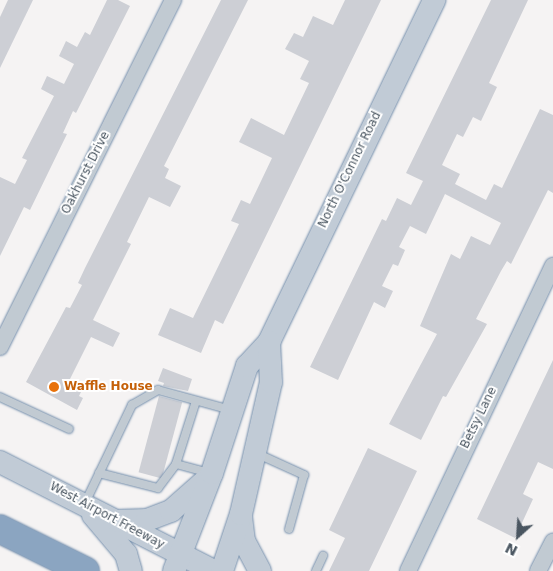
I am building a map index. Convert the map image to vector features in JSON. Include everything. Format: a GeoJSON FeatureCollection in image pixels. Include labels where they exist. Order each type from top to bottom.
{"type":"FeatureCollection","features":[{"type":"Feature","properties":{"kind":"highway"},"geometry":{"type":"LineString","coordinates":[[0,529],[75,566]]}},
{"type":"Feature","properties":{"kind":"main road","name":"North O'Connor Road"},"geometry":{"type":"LineString","coordinates":[[178,563],[212,473],[247,366],[269,342],[434,0]]}},
{"type":"Feature","properties":{"kind":"main road","name":"North O'Connor Road"},"geometry":{"type":"LineString","coordinates":[[222,571],[241,514],[271,382],[269,342]]}},
{"type":"Feature","properties":{"kind":"main road","name":"West Airport Freeway"},"geometry":{"type":"LineString","coordinates":[[0,462],[57,489],[84,506],[117,521],[178,563],[214,571]]}},
{"type":"Feature","properties":{"kind":"main road"},"geometry":{"type":"LineString","coordinates":[[117,521],[147,520],[171,512],[189,499],[212,473]]}},
{"type":"Feature","properties":{"kind":"main road"},"geometry":{"type":"LineString","coordinates":[[84,506],[126,554],[131,571]]}},
{"type":"Feature","properties":{"kind":"main road"},"geometry":{"type":"LineString","coordinates":[[241,514],[244,540],[260,571]]}},
{"type":"Feature","properties":{"kind":"street","name":"Oakhurst Drive"},"geometry":{"type":"LineString","coordinates":[[0,347],[173,0]]}},
{"type":"Feature","properties":{"kind":"street","name":"Betsy Lane"},"geometry":{"type":"LineString","coordinates":[[408,571],[553,266]]}},
{"type":"Feature","properties":{"kind":"street"},"geometry":{"type":"LineString","coordinates":[[538,571],[553,542]]}},
{"type":"Feature","properties":{"kind":"lane"},"geometry":{"type":"LineString","coordinates":[[84,506],[132,405],[158,390],[232,411]]}},
{"type":"Feature","properties":{"kind":"lane"},"geometry":{"type":"LineString","coordinates":[[0,397],[69,429]]}},
{"type":"Feature","properties":{"kind":"lane"},"geometry":{"type":"LineString","coordinates":[[99,473],[158,488],[176,464],[196,401]]}},
{"type":"Feature","properties":{"kind":"lane"},"geometry":{"type":"LineString","coordinates":[[254,452],[304,475],[289,530]]}},
{"type":"Feature","properties":{"kind":"lane"},"geometry":{"type":"LineString","coordinates":[[176,464],[212,473]]}},
{"type":"Feature","properties":{"kind":"lane"},"geometry":{"type":"LineString","coordinates":[[316,571],[323,556]]}},
{"type":"Feature","properties":{"kind":"building"},"geometry":{"type":"Polygon","coordinates":[[[8,0],[33,0],[0,68],[0,17],[8,0]]]}},
{"type":"Feature","properties":{"kind":"building"},"geometry":{"type":"Polygon","coordinates":[[[107,0],[118,0],[130,6],[76,113],[73,111],[63,133],[67,134],[30,210],[24,207],[0,256],[0,177],[15,184],[27,160],[22,158],[54,96],[41,89],[47,76],[64,84],[74,64],[59,56],[66,41],[77,47],[85,32],[90,35],[107,0]]]}},
{"type":"Feature","properties":{"kind":"building"},"geometry":{"type":"Polygon","coordinates":[[[221,0],[248,0],[164,166],[169,169],[165,178],[181,186],[170,207],[149,197],[127,242],[131,244],[93,320],[120,333],[113,347],[91,337],[67,385],[81,392],[79,396],[83,398],[77,410],[26,382],[66,307],[70,308],[82,285],[78,283],[85,268],[221,0]]]}},
{"type":"Feature","properties":{"kind":"building"},"geometry":{"type":"Polygon","coordinates":[[[345,0],[381,0],[223,324],[215,320],[201,353],[158,335],[170,308],[193,318],[239,224],[231,221],[241,200],[250,204],[272,158],[239,142],[251,118],[284,135],[309,83],[300,79],[309,61],[285,49],[294,33],[303,37],[313,16],[333,25],[345,0]]]}},
{"type":"Feature","properties":{"kind":"building"},"geometry":{"type":"Polygon","coordinates":[[[491,0],[528,0],[489,83],[497,87],[481,121],[473,117],[463,137],[457,134],[442,165],[460,174],[455,184],[486,200],[494,184],[502,188],[540,109],[553,115],[553,193],[548,190],[511,264],[507,261],[501,271],[476,319],[487,324],[446,397],[443,396],[421,440],[389,424],[437,334],[420,326],[451,254],[460,259],[471,236],[490,245],[501,223],[445,194],[426,234],[410,226],[399,247],[405,250],[398,266],[393,264],[382,286],[393,291],[385,308],[374,302],[338,380],[310,367],[382,219],[386,221],[397,198],[411,205],[423,181],[406,173],[491,0]]]}},
{"type":"Feature","properties":{"kind":"building"},"geometry":{"type":"Polygon","coordinates":[[[553,360],[553,469],[538,462],[523,494],[533,499],[515,538],[477,519],[553,360]]]}},
{"type":"Feature","properties":{"kind":"building"},"geometry":{"type":"Polygon","coordinates":[[[163,368],[192,379],[188,391],[163,386],[164,383],[158,381],[163,368]]]}},
{"type":"Feature","properties":{"kind":"building"},"geometry":{"type":"Polygon","coordinates":[[[159,396],[182,402],[162,479],[139,472],[159,396]]]}},
{"type":"Feature","properties":{"kind":"building"},"geometry":{"type":"Polygon","coordinates":[[[368,448],[417,471],[369,571],[329,571],[345,538],[329,530],[368,448]]]}},
{"type":"Feature","properties":{"kind":"place","name":"Waffle House"},"geometry":{"type":"Point","coordinates":[54,387]}}]}
